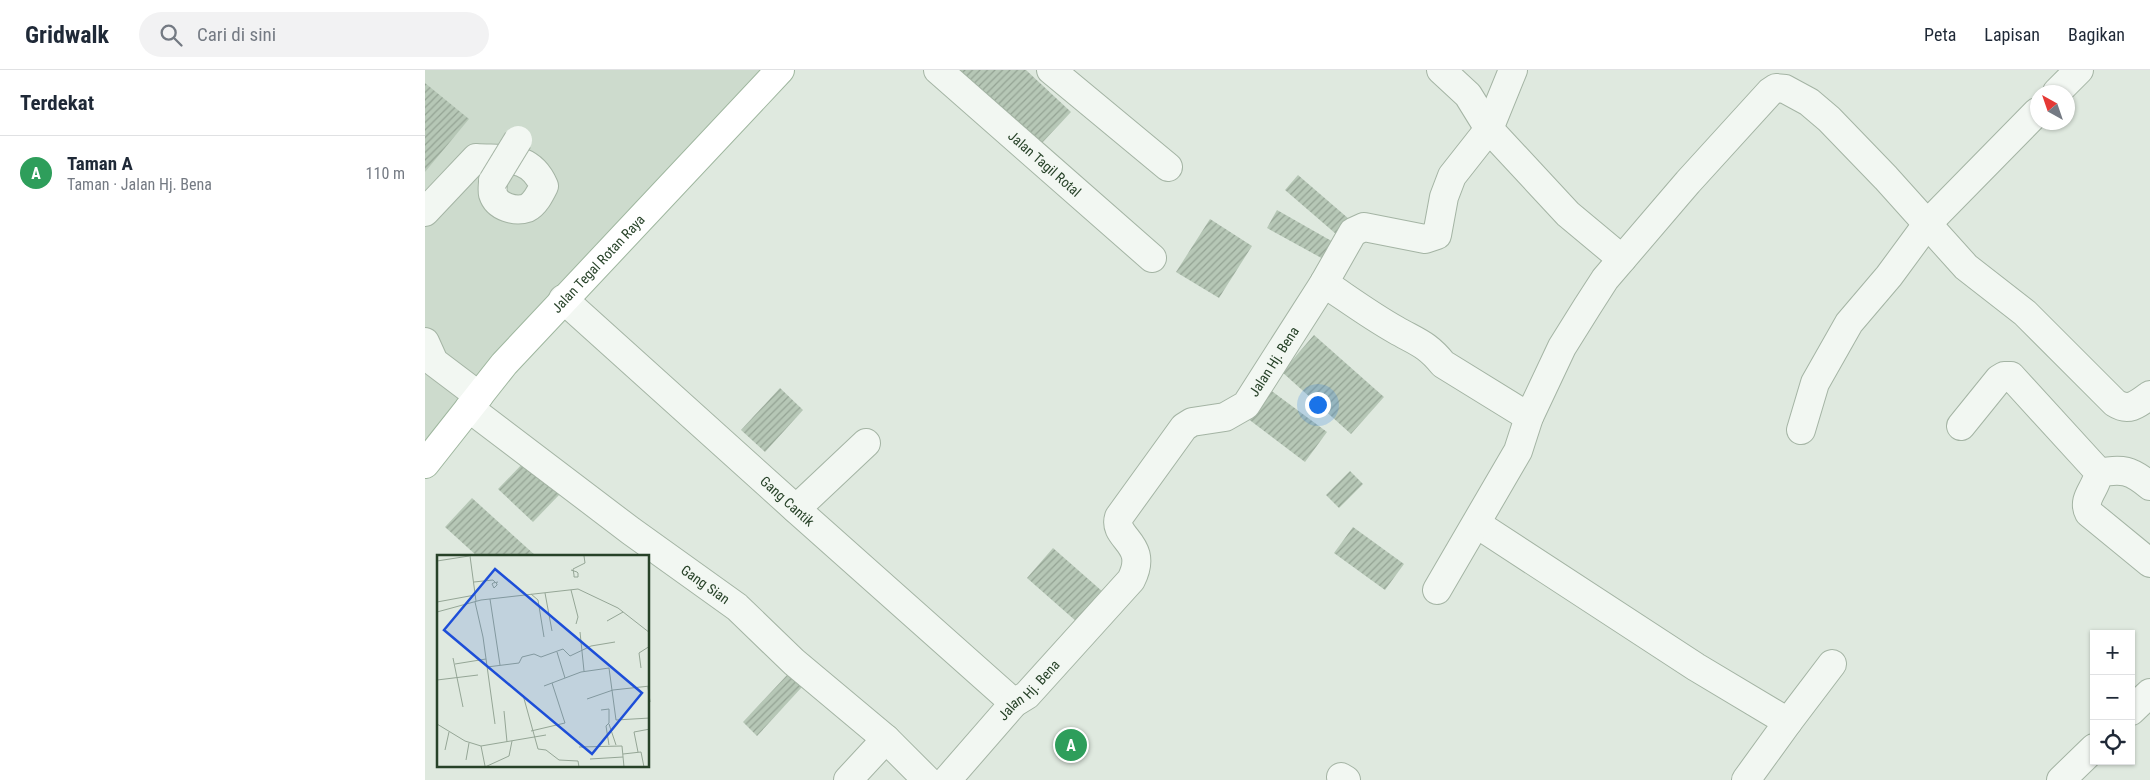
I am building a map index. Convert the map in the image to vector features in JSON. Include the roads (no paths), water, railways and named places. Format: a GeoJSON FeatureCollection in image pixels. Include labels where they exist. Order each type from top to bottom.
{"type":"FeatureCollection","features":[{"type":"Feature","properties":{"kind":"main road","name":"Jalan Tegal Rotan Raya"},"geometry":{"type":"LineString","coordinates":[[425,464],[504,364],[563,298],[780,70]]}},
{"type":"Feature","properties":{"kind":"street","name":"Jalan Tagil Rotal"},"geometry":{"type":"LineString","coordinates":[[938,70],[1152,258]]}},
{"type":"Feature","properties":{"kind":"street"},"geometry":{"type":"LineString","coordinates":[[1051,70],[1168,168]]}},
{"type":"Feature","properties":{"kind":"street"},"geometry":{"type":"LineString","coordinates":[[1441,70],[1468,95],[1489,129],[1568,214],[1622,259]]}},
{"type":"Feature","properties":{"kind":"street","name":"Jalan Hj. Bena"},"geometry":{"type":"LineString","coordinates":[[947,780],[1014,703],[1027,695],[1131,580],[1136,570],[1137,559],[1118,525],[1119,517],[1187,424],[1225,417],[1246,405],[1324,283],[1351,235],[1363,227],[1425,239],[1437,234],[1444,198],[1452,176],[1489,129],[1513,70]]}},
{"type":"Feature","properties":{"kind":"street"},"geometry":{"type":"LineString","coordinates":[[2064,85],[2079,70]]}},
{"type":"Feature","properties":{"kind":"street"},"geometry":{"type":"LineString","coordinates":[[1437,590],[1518,451],[1529,417],[1563,347],[1601,286],[1688,182],[1770,92],[1776,88],[1785,89],[1809,102],[1822,114],[1928,223],[1966,267],[2025,313],[2115,403],[2122,408],[2129,408],[2150,395]]}},
{"type":"Feature","properties":{"kind":"street"},"geometry":{"type":"LineString","coordinates":[[1801,430],[1815,383],[1849,323],[1889,276],[1928,223],[2030,119]]}},
{"type":"Feature","properties":{"kind":"street"},"geometry":{"type":"LineString","coordinates":[[425,212],[476,158],[520,160],[530,166],[539,175],[543,186],[538,198],[528,207],[516,210],[504,206],[493,194],[493,182],[518,140]]}},
{"type":"Feature","properties":{"kind":"street"},"geometry":{"type":"LineString","coordinates":[[1324,283],[1397,331],[1419,341],[1433,352],[1443,364],[1529,417]]}},
{"type":"Feature","properties":{"kind":"street","name":"Gang Cantik"},"geometry":{"type":"LineString","coordinates":[[563,298],[795,509],[1014,703]]}},
{"type":"Feature","properties":{"kind":"street","name":"Gang Sian"},"geometry":{"type":"LineString","coordinates":[[428,359],[474,402],[631,531],[737,607],[794,662],[886,739],[927,780]]}},
{"type":"Feature","properties":{"kind":"street"},"geometry":{"type":"LineString","coordinates":[[1961,426],[1999,379],[2011,376],[2076,445],[2098,473]]}},
{"type":"Feature","properties":{"kind":"street"},"geometry":{"type":"LineString","coordinates":[[795,509],[866,443]]}},
{"type":"Feature","properties":{"kind":"street"},"geometry":{"type":"LineString","coordinates":[[2098,473],[2115,470],[2125,471],[2137,475],[2150,486]]}},
{"type":"Feature","properties":{"kind":"street"},"geometry":{"type":"LineString","coordinates":[[2098,473],[2087,500],[2086,507],[2089,513],[2150,563]]}},
{"type":"Feature","properties":{"kind":"street"},"geometry":{"type":"LineString","coordinates":[[1477,524],[1697,667],[1789,722]]}},
{"type":"Feature","properties":{"kind":"street"},"geometry":{"type":"LineString","coordinates":[[1746,780],[1832,664]]}},
{"type":"Feature","properties":{"kind":"street"},"geometry":{"type":"LineString","coordinates":[[2135,707],[2150,692]]}},
{"type":"Feature","properties":{"kind":"street"},"geometry":{"type":"LineString","coordinates":[[848,780],[886,739]]}},
{"type":"Feature","properties":{"kind":"street"},"geometry":{"type":"LineString","coordinates":[[2061,780],[2090,752]]}},
{"type":"Feature","properties":{"kind":"place","name":"Taman A"},"geometry":{"type":"Point","coordinates":[1071,745]}}]}
